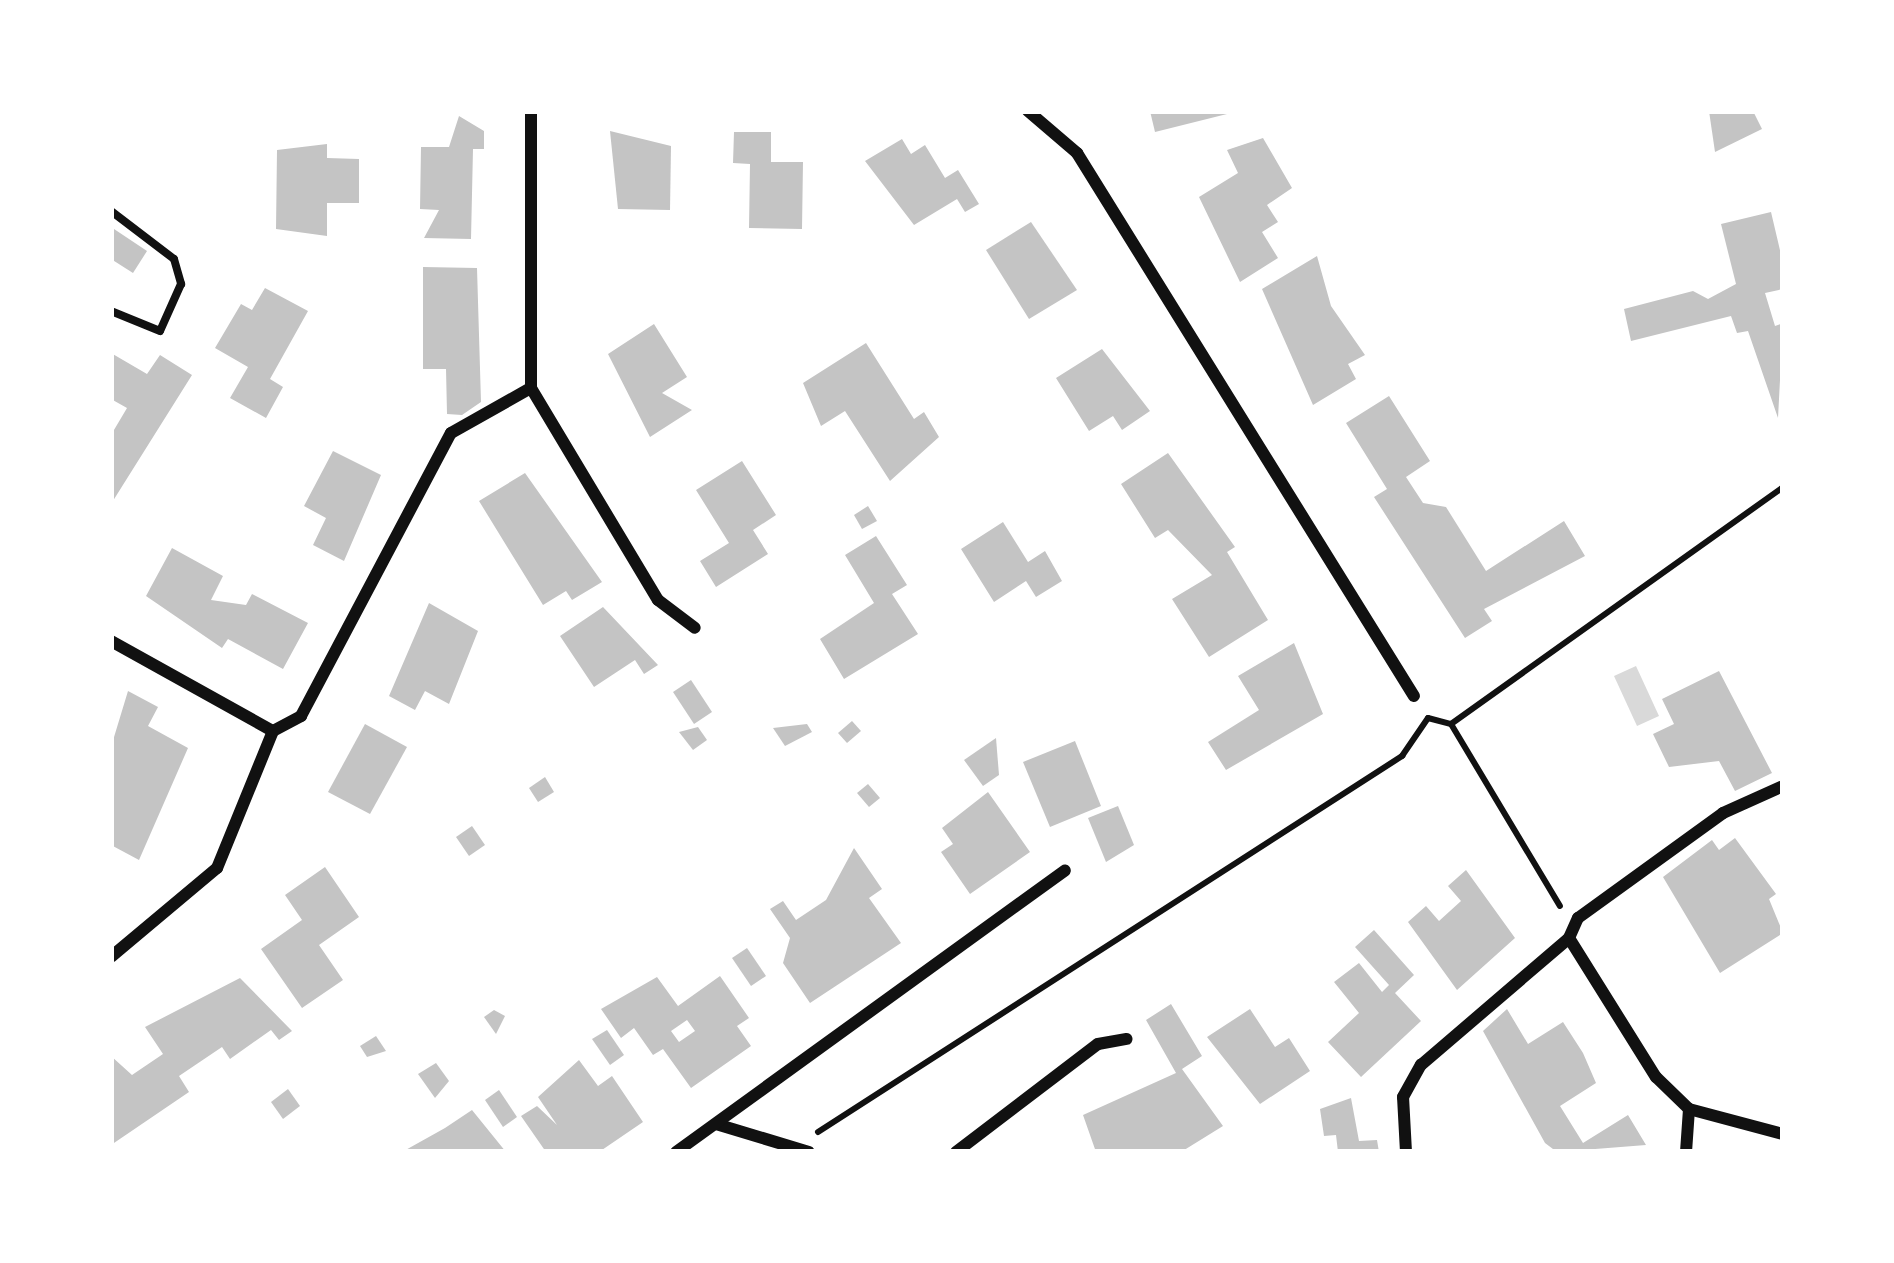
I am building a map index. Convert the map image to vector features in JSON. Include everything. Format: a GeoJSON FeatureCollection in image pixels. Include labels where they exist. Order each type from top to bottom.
{"type":"FeatureCollection","features":[{"type":"Feature","properties":{"kind":"street"},"geometry":{"type":"LineString","coordinates":[[531,111],[531,388],[658,600],[695,628]]}},
{"type":"Feature","properties":{"kind":"street"},"geometry":{"type":"LineString","coordinates":[[1028,111],[1077,153],[1414,695]]}},
{"type":"Feature","properties":{"kind":"street"},"geometry":{"type":"LineString","coordinates":[[111,957],[217,868],[273,730],[301,716],[451,433],[531,388]]}},
{"type":"Feature","properties":{"kind":"street"},"geometry":{"type":"LineString","coordinates":[[111,641],[273,730]]}},
{"type":"Feature","properties":{"kind":"street"},"geometry":{"type":"LineString","coordinates":[[1406,1152],[1403,1097],[1421,1066],[1570,938],[1578,918],[1705,826],[1783,786]]}},
{"type":"Feature","properties":{"kind":"street"},"geometry":{"type":"LineString","coordinates":[[676,1152],[1065,870]]}},
{"type":"Feature","properties":{"kind":"street"},"geometry":{"type":"LineString","coordinates":[[1570,938],[1656,1077],[1689,1108],[1783,1134]]}},
{"type":"Feature","properties":{"kind":"street"},"geometry":{"type":"LineString","coordinates":[[956,1152],[1098,1044],[1127,1039]]}},
{"type":"Feature","properties":{"kind":"street"},"geometry":{"type":"LineString","coordinates":[[1686,1152],[1689,1108]]}},
{"type":"Feature","properties":{"kind":"street"},"geometry":{"type":"LineString","coordinates":[[716,1124],[809,1152]]}},
{"type":"Feature","properties":{"kind":"lane"},"geometry":{"type":"LineString","coordinates":[[111,211],[174,259],[181,284],[160,331],[111,311]]}},
{"type":"Feature","properties":{"kind":"path"},"geometry":{"type":"LineString","coordinates":[[1450,724],[1783,487]]}},
{"type":"Feature","properties":{"kind":"path"},"geometry":{"type":"LineString","coordinates":[[786,1144],[1402,756],[1427,718],[1450,724],[1570,938]]}},
{"type":"Feature","properties":{"kind":"shaded area"},"geometry":{"type":"Polygon","coordinates":[[[1636,666],[1659,716],[1637,726],[1614,676],[1636,666]]]}},
{"type":"Feature","properties":{"kind":"building"},"geometry":{"type":"Polygon","coordinates":[[[1150,111],[1231,111],[1231,113],[1155,132],[1150,111]]]}},
{"type":"Feature","properties":{"kind":"building"},"geometry":{"type":"Polygon","coordinates":[[[1709,111],[1753,111],[1762,129],[1715,152],[1709,111]]]}},
{"type":"Feature","properties":{"kind":"building"},"geometry":{"type":"Polygon","coordinates":[[[459,116],[484,131],[484,149],[473,149],[471,239],[424,238],[439,210],[420,209],[421,147],[449,147],[459,116]]]}},
{"type":"Feature","properties":{"kind":"building"},"geometry":{"type":"Polygon","coordinates":[[[610,131],[671,146],[670,210],[618,209],[610,131]]]}},
{"type":"Feature","properties":{"kind":"building"},"geometry":{"type":"Polygon","coordinates":[[[734,132],[771,132],[771,162],[803,162],[802,229],[749,228],[750,164],[733,163],[734,132]]]}},
{"type":"Feature","properties":{"kind":"building"},"geometry":{"type":"Polygon","coordinates":[[[1263,138],[1292,188],[1267,205],[1278,222],[1262,232],[1278,258],[1240,282],[1199,197],[1238,173],[1227,150],[1263,138]]]}},
{"type":"Feature","properties":{"kind":"building"},"geometry":{"type":"Polygon","coordinates":[[[902,139],[911,154],[925,145],[945,178],[958,170],[979,204],[965,212],[957,199],[914,225],[865,161],[902,139]]]}},
{"type":"Feature","properties":{"kind":"building"},"geometry":{"type":"Polygon","coordinates":[[[327,144],[327,158],[359,159],[359,203],[327,203],[327,236],[276,229],[277,150],[327,144]]]}},
{"type":"Feature","properties":{"kind":"building"},"geometry":{"type":"Polygon","coordinates":[[[1771,212],[1783,263],[1783,289],[1765,293],[1775,326],[1783,323],[1778,418],[1748,331],[1737,333],[1731,316],[1631,341],[1624,309],[1693,291],[1708,299],[1736,284],[1721,224],[1771,212]]]}},
{"type":"Feature","properties":{"kind":"building"},"geometry":{"type":"Polygon","coordinates":[[[1031,222],[1077,290],[1029,319],[986,250],[1031,222]]]}},
{"type":"Feature","properties":{"kind":"building"},"geometry":{"type":"Polygon","coordinates":[[[111,227],[147,251],[133,273],[111,259],[111,227]]]}},
{"type":"Feature","properties":{"kind":"building"},"geometry":{"type":"Polygon","coordinates":[[[1317,256],[1331,306],[1365,355],[1348,364],[1356,379],[1313,405],[1262,289],[1317,256]]]}},
{"type":"Feature","properties":{"kind":"building"},"geometry":{"type":"Polygon","coordinates":[[[423,267],[477,268],[481,402],[462,415],[447,414],[446,369],[423,369],[423,267]]]}},
{"type":"Feature","properties":{"kind":"building"},"geometry":{"type":"Polygon","coordinates":[[[265,288],[308,311],[270,379],[283,387],[266,418],[230,398],[248,367],[215,348],[241,304],[252,310],[265,288]]]}},
{"type":"Feature","properties":{"kind":"building"},"geometry":{"type":"Polygon","coordinates":[[[654,324],[687,377],[662,393],[692,410],[650,437],[608,354],[654,324]]]}},
{"type":"Feature","properties":{"kind":"building"},"geometry":{"type":"Polygon","coordinates":[[[866,343],[914,419],[924,412],[939,437],[890,481],[845,411],[821,426],[803,383],[866,343]]]}},
{"type":"Feature","properties":{"kind":"building"},"geometry":{"type":"Polygon","coordinates":[[[1102,349],[1150,411],[1122,430],[1113,416],[1089,431],[1056,378],[1102,349]]]}},
{"type":"Feature","properties":{"kind":"building"},"geometry":{"type":"Polygon","coordinates":[[[111,353],[147,374],[160,355],[192,375],[111,504],[111,435],[127,408],[111,399],[111,353]]]}},
{"type":"Feature","properties":{"kind":"building"},"geometry":{"type":"Polygon","coordinates":[[[1389,396],[1430,461],[1406,477],[1423,503],[1446,507],[1486,571],[1564,521],[1585,556],[1484,609],[1492,621],[1465,638],[1374,497],[1387,489],[1346,423],[1389,396]]]}},
{"type":"Feature","properties":{"kind":"building"},"geometry":{"type":"Polygon","coordinates":[[[333,451],[381,475],[344,561],[313,545],[326,518],[304,506],[333,451]]]}},
{"type":"Feature","properties":{"kind":"building"},"geometry":{"type":"Polygon","coordinates":[[[1168,453],[1235,547],[1227,552],[1268,620],[1209,657],[1172,599],[1212,575],[1168,530],[1155,538],[1121,484],[1168,453]]]}},
{"type":"Feature","properties":{"kind":"building"},"geometry":{"type":"Polygon","coordinates":[[[742,461],[776,515],[753,530],[768,554],[716,587],[700,561],[729,543],[696,490],[742,461]]]}},
{"type":"Feature","properties":{"kind":"building"},"geometry":{"type":"Polygon","coordinates":[[[525,473],[602,582],[572,600],[566,591],[543,605],[479,501],[525,473]]]}},
{"type":"Feature","properties":{"kind":"building"},"geometry":{"type":"Polygon","coordinates":[[[868,506],[877,521],[862,529],[854,515],[868,506]]]}},
{"type":"Feature","properties":{"kind":"building"},"geometry":{"type":"Polygon","coordinates":[[[1003,522],[1028,562],[1045,551],[1062,581],[1036,597],[1026,581],[994,602],[961,549],[1003,522]]]}},
{"type":"Feature","properties":{"kind":"building"},"geometry":{"type":"Polygon","coordinates":[[[876,536],[907,585],[892,594],[918,634],[844,679],[820,639],[874,603],[845,555],[876,536]]]}},
{"type":"Feature","properties":{"kind":"building"},"geometry":{"type":"Polygon","coordinates":[[[172,548],[223,576],[211,600],[246,605],[252,594],[308,623],[283,669],[228,639],[222,648],[146,596],[172,548]]]}},
{"type":"Feature","properties":{"kind":"building"},"geometry":{"type":"Polygon","coordinates":[[[429,603],[478,631],[449,704],[425,691],[415,710],[389,696],[429,603]]]}},
{"type":"Feature","properties":{"kind":"building"},"geometry":{"type":"Polygon","coordinates":[[[603,607],[658,665],[644,674],[635,660],[594,687],[560,636],[603,607]]]}},
{"type":"Feature","properties":{"kind":"building"},"geometry":{"type":"Polygon","coordinates":[[[1294,643],[1323,714],[1226,770],[1208,742],[1259,710],[1238,676],[1294,643]]]}},
{"type":"Feature","properties":{"kind":"building"},"geometry":{"type":"Polygon","coordinates":[[[1719,671],[1772,773],[1735,791],[1719,761],[1669,767],[1653,734],[1674,724],[1662,699],[1719,671]]]}},
{"type":"Feature","properties":{"kind":"building"},"geometry":{"type":"Polygon","coordinates":[[[691,680],[712,712],[694,724],[673,692],[691,680]]]}},
{"type":"Feature","properties":{"kind":"building"},"geometry":{"type":"Polygon","coordinates":[[[128,691],[158,707],[148,726],[188,748],[139,860],[111,845],[111,747],[128,691]]]}},
{"type":"Feature","properties":{"kind":"building"},"geometry":{"type":"Polygon","coordinates":[[[852,721],[861,731],[847,743],[838,733],[852,721]]]}},
{"type":"Feature","properties":{"kind":"building"},"geometry":{"type":"Polygon","coordinates":[[[365,724],[407,747],[370,814],[328,792],[365,724]]]}},
{"type":"Feature","properties":{"kind":"building"},"geometry":{"type":"Polygon","coordinates":[[[807,724],[812,732],[785,746],[773,728],[807,724]]]}},
{"type":"Feature","properties":{"kind":"building"},"geometry":{"type":"Polygon","coordinates":[[[698,727],[707,740],[693,750],[679,732],[698,727]]]}},
{"type":"Feature","properties":{"kind":"building"},"geometry":{"type":"Polygon","coordinates":[[[996,738],[999,775],[983,786],[964,760],[996,738]]]}},
{"type":"Feature","properties":{"kind":"building"},"geometry":{"type":"Polygon","coordinates":[[[1075,741],[1101,806],[1050,827],[1023,762],[1075,741]]]}},
{"type":"Feature","properties":{"kind":"building"},"geometry":{"type":"Polygon","coordinates":[[[545,777],[554,792],[538,802],[529,788],[545,777]]]}},
{"type":"Feature","properties":{"kind":"building"},"geometry":{"type":"Polygon","coordinates":[[[868,784],[880,798],[869,807],[857,793],[868,784]]]}},
{"type":"Feature","properties":{"kind":"building"},"geometry":{"type":"Polygon","coordinates":[[[988,792],[1030,852],[970,894],[941,852],[953,844],[942,828],[988,792]]]}},
{"type":"Feature","properties":{"kind":"building"},"geometry":{"type":"Polygon","coordinates":[[[1118,806],[1134,845],[1106,862],[1088,818],[1118,806]]]}},
{"type":"Feature","properties":{"kind":"building"},"geometry":{"type":"Polygon","coordinates":[[[472,826],[485,845],[469,856],[456,837],[472,826]]]}},
{"type":"Feature","properties":{"kind":"building"},"geometry":{"type":"Polygon","coordinates":[[[1735,838],[1776,894],[1769,899],[1783,933],[1720,973],[1663,877],[1712,840],[1719,850],[1735,838]]]}},
{"type":"Feature","properties":{"kind":"building"},"geometry":{"type":"Polygon","coordinates":[[[854,848],[882,889],[869,898],[901,943],[810,1003],[783,963],[790,938],[770,909],[783,901],[796,920],[826,900],[854,848]]]}},
{"type":"Feature","properties":{"kind":"building"},"geometry":{"type":"Polygon","coordinates":[[[325,867],[359,917],[319,945],[343,980],[302,1008],[261,949],[302,920],[285,895],[325,867]]]}},
{"type":"Feature","properties":{"kind":"building"},"geometry":{"type":"Polygon","coordinates":[[[1466,870],[1515,938],[1457,990],[1408,922],[1426,906],[1439,921],[1461,901],[1448,886],[1466,870]]]}},
{"type":"Feature","properties":{"kind":"building"},"geometry":{"type":"Polygon","coordinates":[[[1374,930],[1414,975],[1395,993],[1421,1021],[1361,1077],[1328,1042],[1359,1013],[1334,982],[1359,963],[1382,992],[1389,985],[1355,947],[1374,930]]]}},
{"type":"Feature","properties":{"kind":"building"},"geometry":{"type":"Polygon","coordinates":[[[747,948],[766,976],[751,986],[732,958],[747,948]]]}},
{"type":"Feature","properties":{"kind":"building"},"geometry":{"type":"Polygon","coordinates":[[[720,976],[749,1018],[737,1026],[751,1046],[691,1088],[663,1049],[653,1055],[634,1028],[621,1038],[601,1009],[657,977],[678,1006],[720,976]],[[687,1020],[671,1031],[679,1042],[695,1031],[687,1020]]]}},
{"type":"Feature","properties":{"kind":"building"},"geometry":{"type":"Polygon","coordinates":[[[240,978],[292,1031],[279,1040],[271,1030],[230,1059],[222,1047],[179,1076],[189,1092],[111,1145],[111,1056],[132,1075],[163,1054],[145,1027],[240,978]]]}},
{"type":"Feature","properties":{"kind":"building"},"geometry":{"type":"Polygon","coordinates":[[[1171,1004],[1202,1056],[1182,1069],[1223,1126],[1181,1152],[1096,1152],[1083,1115],[1176,1073],[1146,1020],[1171,1004]]]}},
{"type":"Feature","properties":{"kind":"building"},"geometry":{"type":"Polygon","coordinates":[[[1250,1009],[1275,1047],[1289,1038],[1310,1071],[1260,1104],[1207,1037],[1250,1009]]]}},
{"type":"Feature","properties":{"kind":"building"},"geometry":{"type":"Polygon","coordinates":[[[1507,1009],[1528,1044],[1563,1022],[1583,1053],[1596,1083],[1560,1106],[1583,1143],[1628,1115],[1646,1145],[1557,1152],[1545,1143],[1483,1031],[1507,1009]]]}},
{"type":"Feature","properties":{"kind":"building"},"geometry":{"type":"Polygon","coordinates":[[[494,1010],[505,1016],[496,1034],[484,1017],[494,1010]]]}},
{"type":"Feature","properties":{"kind":"building"},"geometry":{"type":"Polygon","coordinates":[[[607,1030],[624,1055],[610,1065],[592,1039],[607,1030]]]}},
{"type":"Feature","properties":{"kind":"building"},"geometry":{"type":"Polygon","coordinates":[[[376,1036],[386,1051],[367,1057],[360,1046],[376,1036]]]}},
{"type":"Feature","properties":{"kind":"building"},"geometry":{"type":"Polygon","coordinates":[[[579,1060],[598,1086],[612,1076],[643,1122],[599,1152],[546,1152],[521,1116],[537,1106],[557,1125],[538,1097],[579,1060]]]}},
{"type":"Feature","properties":{"kind":"building"},"geometry":{"type":"Polygon","coordinates":[[[436,1063],[449,1081],[435,1098],[418,1074],[436,1063]]]}},
{"type":"Feature","properties":{"kind":"building"},"geometry":{"type":"Polygon","coordinates":[[[288,1089],[300,1106],[283,1119],[271,1102],[288,1089]]]}},
{"type":"Feature","properties":{"kind":"building"},"geometry":{"type":"Polygon","coordinates":[[[499,1090],[517,1117],[503,1127],[485,1100],[499,1090]]]}},
{"type":"Feature","properties":{"kind":"building"},"geometry":{"type":"Polygon","coordinates":[[[1351,1098],[1359,1141],[1377,1140],[1379,1152],[1338,1152],[1336,1135],[1324,1136],[1320,1109],[1351,1098]]]}},
{"type":"Feature","properties":{"kind":"building"},"geometry":{"type":"Polygon","coordinates":[[[472,1110],[506,1152],[402,1152],[445,1128],[472,1110]]]}}]}
